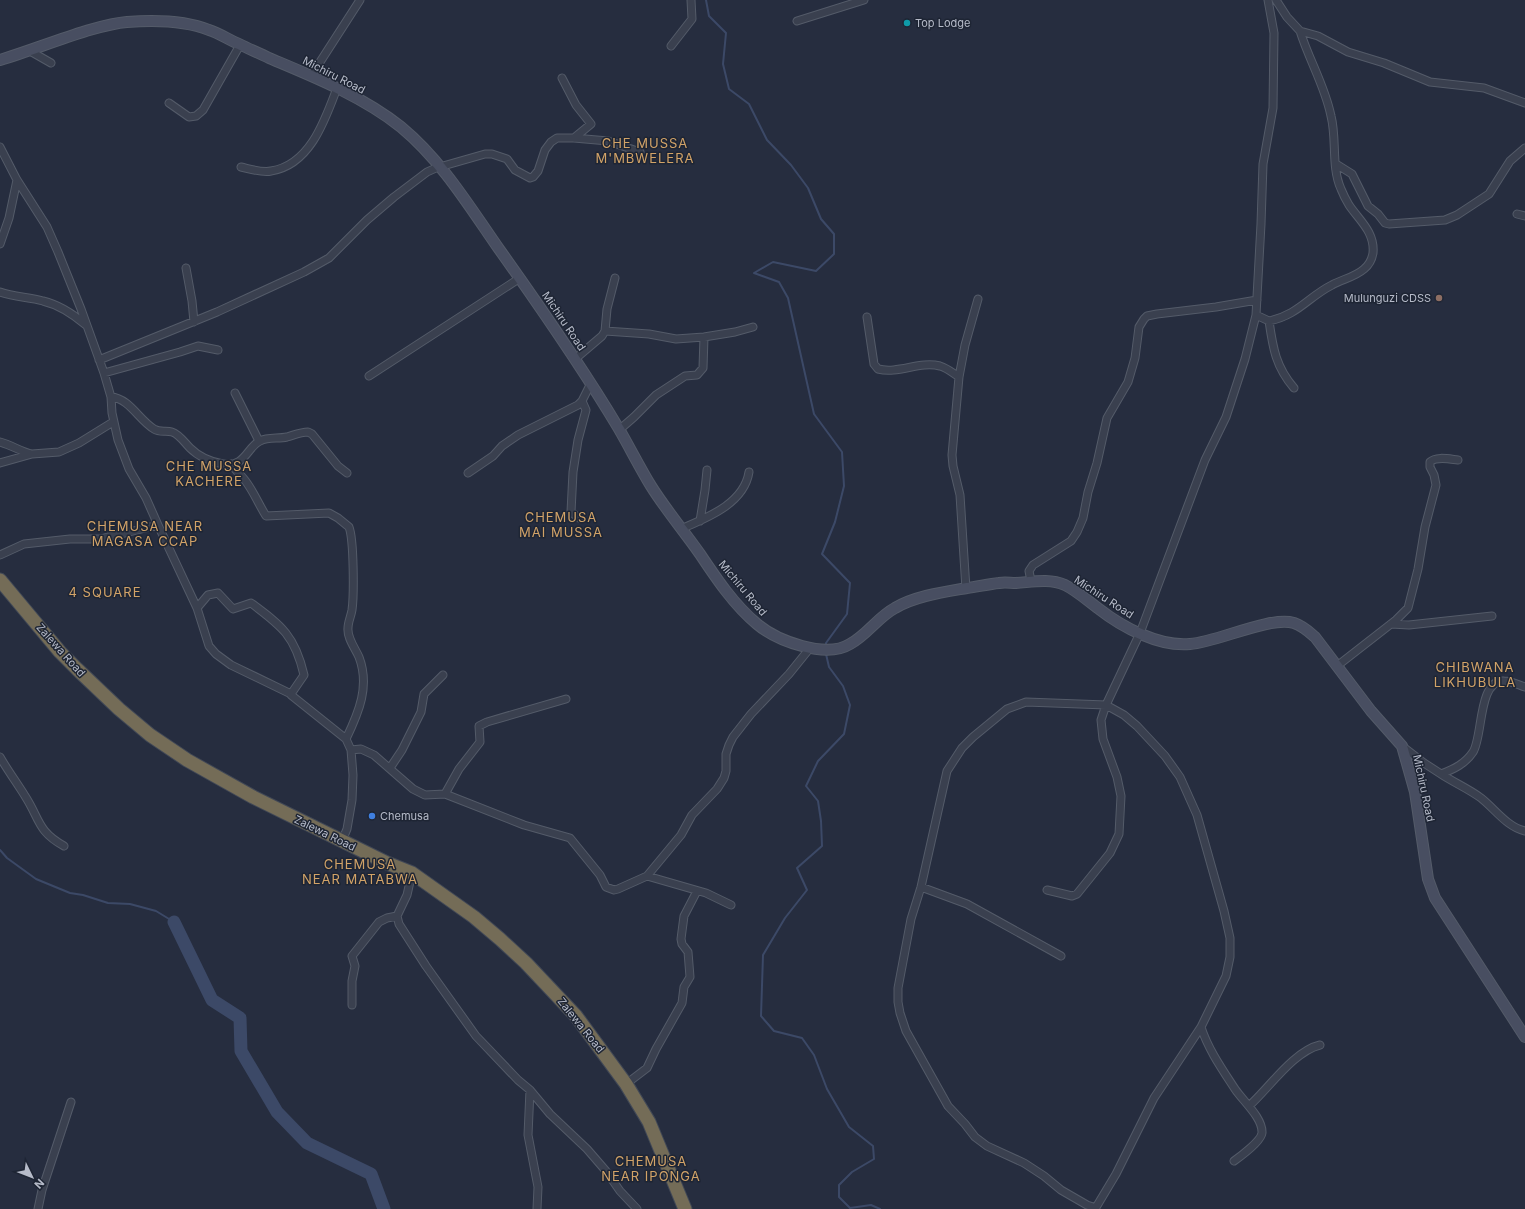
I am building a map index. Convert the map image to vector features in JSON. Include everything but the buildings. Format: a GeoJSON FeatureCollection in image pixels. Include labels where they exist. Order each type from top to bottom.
{"type":"FeatureCollection","features":[{"type":"Feature","properties":{"kind":"highway","name":"Zalewa Road"},"geometry":{"type":"LineString","coordinates":[[1,584],[60,652],[118,709],[150,735],[187,760],[223,781],[387,863],[412,873],[474,917],[500,939],[526,963],[576,1016],[626,1084],[649,1122],[685,1209]]}},
{"type":"Feature","properties":{"kind":"street"},"geometry":{"type":"LineString","coordinates":[[311,76],[360,0]]}},
{"type":"Feature","properties":{"kind":"street"},"geometry":{"type":"LineString","coordinates":[[671,46],[692,19],[691,0]]}},
{"type":"Feature","properties":{"kind":"street"},"geometry":{"type":"LineString","coordinates":[[797,21],[864,0]]}},
{"type":"Feature","properties":{"kind":"street"},"geometry":{"type":"LineString","coordinates":[[1047,890],[1072,896],[1077,894],[1110,853],[1119,834],[1121,796],[1117,777],[1103,738],[1101,720],[1106,705],[1140,633],[1205,460],[1226,417],[1245,359],[1256,315],[1262,224],[1263,164],[1273,108],[1274,33],[1268,0]]}},
{"type":"Feature","properties":{"kind":"street"},"geometry":{"type":"LineString","coordinates":[[1256,315],[1269,321],[1281,319],[1292,314],[1332,285],[1357,275],[1366,268],[1370,262],[1373,252],[1371,237],[1365,224],[1350,206],[1340,187],[1336,164],[1333,128],[1323,88],[1300,31],[1287,17],[1276,0]]}},
{"type":"Feature","properties":{"kind":"street","name":"Michiru Road"},"geometry":{"type":"LineString","coordinates":[[0,60],[30,51],[70,36],[122,22],[154,22],[196,26],[211,30],[240,45],[337,88],[398,125],[420,144],[441,167],[520,278],[591,383],[653,489],[712,572],[748,616],[760,627],[773,635],[810,648],[832,650],[842,648],[849,645],[894,608],[939,593],[999,583],[1031,581],[1055,582],[1067,586],[1114,621],[1160,641],[1174,644],[1206,642],[1282,621],[1300,625],[1310,632],[1371,711],[1402,746],[1415,792],[1428,879],[1435,898],[1525,1037]]}},
{"type":"Feature","properties":{"kind":"street"},"geometry":{"type":"LineString","coordinates":[[1300,31],[1318,36],[1348,52],[1384,63],[1430,82],[1484,88],[1525,103]]}},
{"type":"Feature","properties":{"kind":"street"},"geometry":{"type":"LineString","coordinates":[[169,103],[189,117],[196,116],[203,110],[240,45]]}},
{"type":"Feature","properties":{"kind":"street"},"geometry":{"type":"LineString","coordinates":[[30,51],[51,63]]}},
{"type":"Feature","properties":{"kind":"street"},"geometry":{"type":"LineString","coordinates":[[562,78],[576,105],[591,124],[574,138]]}},
{"type":"Feature","properties":{"kind":"street"},"geometry":{"type":"LineString","coordinates":[[241,167],[270,172],[285,167],[300,157],[313,141],[325,120],[337,88]]}},
{"type":"Feature","properties":{"kind":"street"},"geometry":{"type":"LineString","coordinates":[[99,360],[194,322],[304,272],[329,258],[367,220],[427,172],[486,154],[492,154],[507,160],[515,170],[530,178],[533,177],[538,171],[545,150],[551,142],[557,138],[608,141],[640,152]]}},
{"type":"Feature","properties":{"kind":"street"},"geometry":{"type":"LineString","coordinates":[[0,147],[17,180],[47,227],[70,280],[104,373],[111,397],[113,422],[129,469],[146,498],[197,608],[209,646],[216,654],[231,665],[291,694],[346,739],[351,750],[353,775],[352,800],[347,829],[342,841]]}},
{"type":"Feature","properties":{"kind":"street"},"geometry":{"type":"LineString","coordinates":[[1336,164],[1352,174],[1368,206],[1378,214],[1385,223],[1445,220],[1457,215],[1489,194],[1510,161],[1525,148]]}},
{"type":"Feature","properties":{"kind":"street"},"geometry":{"type":"LineString","coordinates":[[0,244],[9,218],[17,180]]}},
{"type":"Feature","properties":{"kind":"street"},"geometry":{"type":"LineString","coordinates":[[1517,214],[1525,216]]}},
{"type":"Feature","properties":{"kind":"street"},"geometry":{"type":"LineString","coordinates":[[186,268],[194,322]]}},
{"type":"Feature","properties":{"kind":"street"},"geometry":{"type":"LineString","coordinates":[[369,376],[520,278]]}},
{"type":"Feature","properties":{"kind":"street"},"geometry":{"type":"LineString","coordinates":[[575,359],[599,339],[605,331],[607,308],[615,278]]}},
{"type":"Feature","properties":{"kind":"street"},"geometry":{"type":"LineString","coordinates":[[0,292],[43,301],[60,307],[73,314],[87,327]]}},
{"type":"Feature","properties":{"kind":"street"},"geometry":{"type":"LineString","coordinates":[[966,589],[960,495],[952,455],[959,377],[965,345],[978,299]]}},
{"type":"Feature","properties":{"kind":"street"},"geometry":{"type":"LineString","coordinates":[[1031,581],[1029,572],[1030,568],[1071,540],[1081,521],[1097,463],[1107,418],[1128,382],[1135,358],[1139,327],[1144,319],[1147,316],[1157,314],[1216,307],[1257,300]]}},
{"type":"Feature","properties":{"kind":"street"},"geometry":{"type":"LineString","coordinates":[[867,317],[874,364],[878,370],[895,371],[913,366],[933,365],[946,368],[959,377]]}},
{"type":"Feature","properties":{"kind":"street"},"geometry":{"type":"LineString","coordinates":[[1269,321],[1274,352],[1278,365],[1294,388]]}},
{"type":"Feature","properties":{"kind":"street"},"geometry":{"type":"LineString","coordinates":[[605,331],[649,334],[676,339],[704,337],[735,332],[753,327]]}},
{"type":"Feature","properties":{"kind":"street"},"geometry":{"type":"LineString","coordinates":[[619,430],[634,418],[656,395],[686,376],[701,372],[703,368],[704,337]]}},
{"type":"Feature","properties":{"kind":"street"},"geometry":{"type":"LineString","coordinates":[[104,373],[198,346],[218,350]]}},
{"type":"Feature","properties":{"kind":"street"},"geometry":{"type":"LineString","coordinates":[[468,473],[493,456],[502,446],[518,435],[578,405],[582,401],[591,383]]}},
{"type":"Feature","properties":{"kind":"street"},"geometry":{"type":"LineString","coordinates":[[235,393],[259,441]]}},
{"type":"Feature","properties":{"kind":"street"},"geometry":{"type":"LineString","coordinates":[[111,397],[118,397],[124,401],[155,430],[172,432],[186,442],[191,449],[203,457],[224,464],[231,464],[244,458],[259,441],[308,432],[312,434],[338,466],[347,473]]}},
{"type":"Feature","properties":{"kind":"street"},"geometry":{"type":"LineString","coordinates":[[579,518],[571,512],[571,500],[573,472],[578,440],[586,408],[582,401]]}},
{"type":"Feature","properties":{"kind":"street"},"geometry":{"type":"LineString","coordinates":[[0,463],[32,454],[59,452],[78,443],[113,422]]}},
{"type":"Feature","properties":{"kind":"street"},"geometry":{"type":"LineString","coordinates":[[0,442],[32,454]]}},
{"type":"Feature","properties":{"kind":"street"},"geometry":{"type":"LineString","coordinates":[[1337,666],[1391,624],[1408,608],[1411,600],[1425,526],[1436,485],[1434,475],[1430,467],[1430,462],[1437,458],[1458,460]]}},
{"type":"Feature","properties":{"kind":"street"},"geometry":{"type":"LineString","coordinates":[[231,464],[249,486],[259,501],[266,516],[329,513],[349,527],[352,557],[352,609],[348,635],[361,663],[364,679],[363,693],[357,717],[346,739]]}},
{"type":"Feature","properties":{"kind":"street"},"geometry":{"type":"LineString","coordinates":[[700,521],[707,470]]}},
{"type":"Feature","properties":{"kind":"street"},"geometry":{"type":"LineString","coordinates":[[681,529],[717,513],[735,498],[748,479],[749,472]]}},
{"type":"Feature","properties":{"kind":"street"},"geometry":{"type":"LineString","coordinates":[[0,555],[24,544],[70,539],[100,538],[158,526]]}},
{"type":"Feature","properties":{"kind":"street"},"geometry":{"type":"LineString","coordinates":[[197,608],[208,595],[218,593],[233,609],[251,603],[279,625],[289,635],[300,656],[304,674],[291,694]]}},
{"type":"Feature","properties":{"kind":"street"},"geometry":{"type":"LineString","coordinates":[[1391,624],[1409,625],[1492,616]]}},
{"type":"Feature","properties":{"kind":"street"},"geometry":{"type":"LineString","coordinates":[[351,750],[361,749],[374,755],[413,789],[420,793],[431,796],[445,794],[524,826],[570,838],[600,875],[606,887],[610,889],[618,889],[647,876],[681,835],[692,815],[721,783],[726,770],[727,749],[733,737],[751,714],[789,674],[810,648]]}},
{"type":"Feature","properties":{"kind":"street"},"geometry":{"type":"LineString","coordinates":[[390,768],[402,750],[421,712],[424,694],[443,675]]}},
{"type":"Feature","properties":{"kind":"street"},"geometry":{"type":"LineString","coordinates":[[1441,774],[1456,768],[1474,751],[1484,705],[1490,689],[1496,682],[1503,680],[1525,687]]}},
{"type":"Feature","properties":{"kind":"street"},"geometry":{"type":"LineString","coordinates":[[445,794],[459,769],[480,742],[479,726],[487,722],[566,699]]}},
{"type":"Feature","properties":{"kind":"street"},"geometry":{"type":"LineString","coordinates":[[1026,702],[1106,705],[1124,715],[1137,726],[1165,756],[1180,777],[1197,814],[1224,911],[1230,938],[1230,957],[1226,976],[1201,1027],[1154,1098],[1116,1174],[1096,1208],[1087,1205],[1067,1193],[1024,1163],[981,1143],[948,1106],[906,1031],[900,1013],[898,988],[912,919],[921,887],[947,771],[962,748],[1007,709],[1026,702]]}},
{"type":"Feature","properties":{"kind":"street"},"geometry":{"type":"LineString","coordinates":[[1402,746],[1424,763],[1480,798],[1506,822],[1520,830],[1525,831]]}},
{"type":"Feature","properties":{"kind":"street"},"geometry":{"type":"LineString","coordinates":[[0,757],[26,798],[42,829],[54,841],[64,846]]}},
{"type":"Feature","properties":{"kind":"street"},"geometry":{"type":"LineString","coordinates":[[412,873],[407,895],[397,916],[399,924],[426,966],[476,1036],[518,1080],[530,1090],[550,1114],[601,1165],[620,1191],[637,1209]]}},
{"type":"Feature","properties":{"kind":"street"},"geometry":{"type":"LineString","coordinates":[[647,876],[697,891],[731,905]]}},
{"type":"Feature","properties":{"kind":"street"},"geometry":{"type":"LineString","coordinates":[[921,887],[967,904],[1061,956]]}},
{"type":"Feature","properties":{"kind":"street"},"geometry":{"type":"LineString","coordinates":[[626,1084],[647,1068],[656,1048],[682,1003],[684,987],[690,977],[688,952],[681,940],[684,916],[697,891]]}},
{"type":"Feature","properties":{"kind":"street"},"geometry":{"type":"LineString","coordinates":[[352,1005],[352,981],[355,966],[352,956],[379,922],[387,918],[397,916]]}},
{"type":"Feature","properties":{"kind":"street"},"geometry":{"type":"LineString","coordinates":[[1201,1027],[1213,1055],[1234,1088],[1258,1119],[1261,1126],[1262,1133],[1258,1140],[1234,1162]]}},
{"type":"Feature","properties":{"kind":"street"},"geometry":{"type":"LineString","coordinates":[[1249,1106],[1290,1064],[1306,1051],[1320,1045]]}},
{"type":"Feature","properties":{"kind":"street"},"geometry":{"type":"LineString","coordinates":[[530,1090],[528,1135],[538,1187],[537,1209]]}},
{"type":"Feature","properties":{"kind":"street"},"geometry":{"type":"LineString","coordinates":[[38,1209],[42,1190],[71,1102]]}},
{"type":"Feature","properties":{"kind":"waterway"},"geometry":{"type":"LineString","coordinates":[[706,0],[709,16],[726,33],[723,64],[729,89],[749,104],[767,140],[791,165],[808,188],[821,219],[834,234],[834,254],[816,271],[773,262],[754,273],[779,282],[788,298],[814,414],[842,452],[844,486],[835,522],[822,554],[850,583],[847,614],[826,643],[826,647]]}},
{"type":"Feature","properties":{"kind":"waterway"},"geometry":{"type":"LineString","coordinates":[[826,654],[829,667],[843,686],[850,705],[844,734],[818,761],[806,786],[818,801],[821,821],[822,846],[797,868],[807,890],[785,918],[763,955],[761,1016],[774,1031],[802,1038],[814,1055],[827,1089],[849,1127],[873,1146],[874,1159],[852,1172],[839,1185],[839,1197],[850,1208],[871,1205],[880,1209]]}},
{"type":"Feature","properties":{"kind":"waterway"},"geometry":{"type":"LineString","coordinates":[[0,850],[7,858],[36,879],[70,893],[83,895],[108,903],[130,904],[156,911],[174,922]]}},
{"type":"Feature","properties":{"kind":"waterway"},"geometry":{"type":"LineString","coordinates":[[174,922],[212,1000],[240,1018],[241,1051],[277,1112],[307,1143],[371,1174],[384,1209]]}},
{"type":"Feature","properties":{"kind":"place","name":"Top Lodge"},"geometry":{"type":"Point","coordinates":[907,23]}},
{"type":"Feature","properties":{"kind":"place","name":"Mulunguzi CDSS"},"geometry":{"type":"Point","coordinates":[1439,298]}},
{"type":"Feature","properties":{"kind":"place","name":"Chemusa"},"geometry":{"type":"Point","coordinates":[372,816]}},
{"type":"Feature","properties":{"kind":"district","name":"CHE MUSSA M'MBWELERA"},"geometry":{"type":"Point","coordinates":[645,150]}},
{"type":"Feature","properties":{"kind":"district","name":"CHE MUSSA KACHERE"},"geometry":{"type":"Point","coordinates":[209,474]}},
{"type":"Feature","properties":{"kind":"district","name":"CHEMUSA MAI MUSSA"},"geometry":{"type":"Point","coordinates":[561,524]}},
{"type":"Feature","properties":{"kind":"district","name":"CHEMUSA NEAR MAGASA CCAP"},"geometry":{"type":"Point","coordinates":[145,534]}},
{"type":"Feature","properties":{"kind":"district","name":"4 SQUARE"},"geometry":{"type":"Point","coordinates":[105,592]}},
{"type":"Feature","properties":{"kind":"district","name":"CHIBWANA LIKHUBULA"},"geometry":{"type":"Point","coordinates":[1475,674]}},
{"type":"Feature","properties":{"kind":"district","name":"CHEMUSA NEAR MATABWA"},"geometry":{"type":"Point","coordinates":[360,872]}},
{"type":"Feature","properties":{"kind":"district","name":"CHEMUSA NEAR IPONGA"},"geometry":{"type":"Point","coordinates":[651,1168]}}]}
